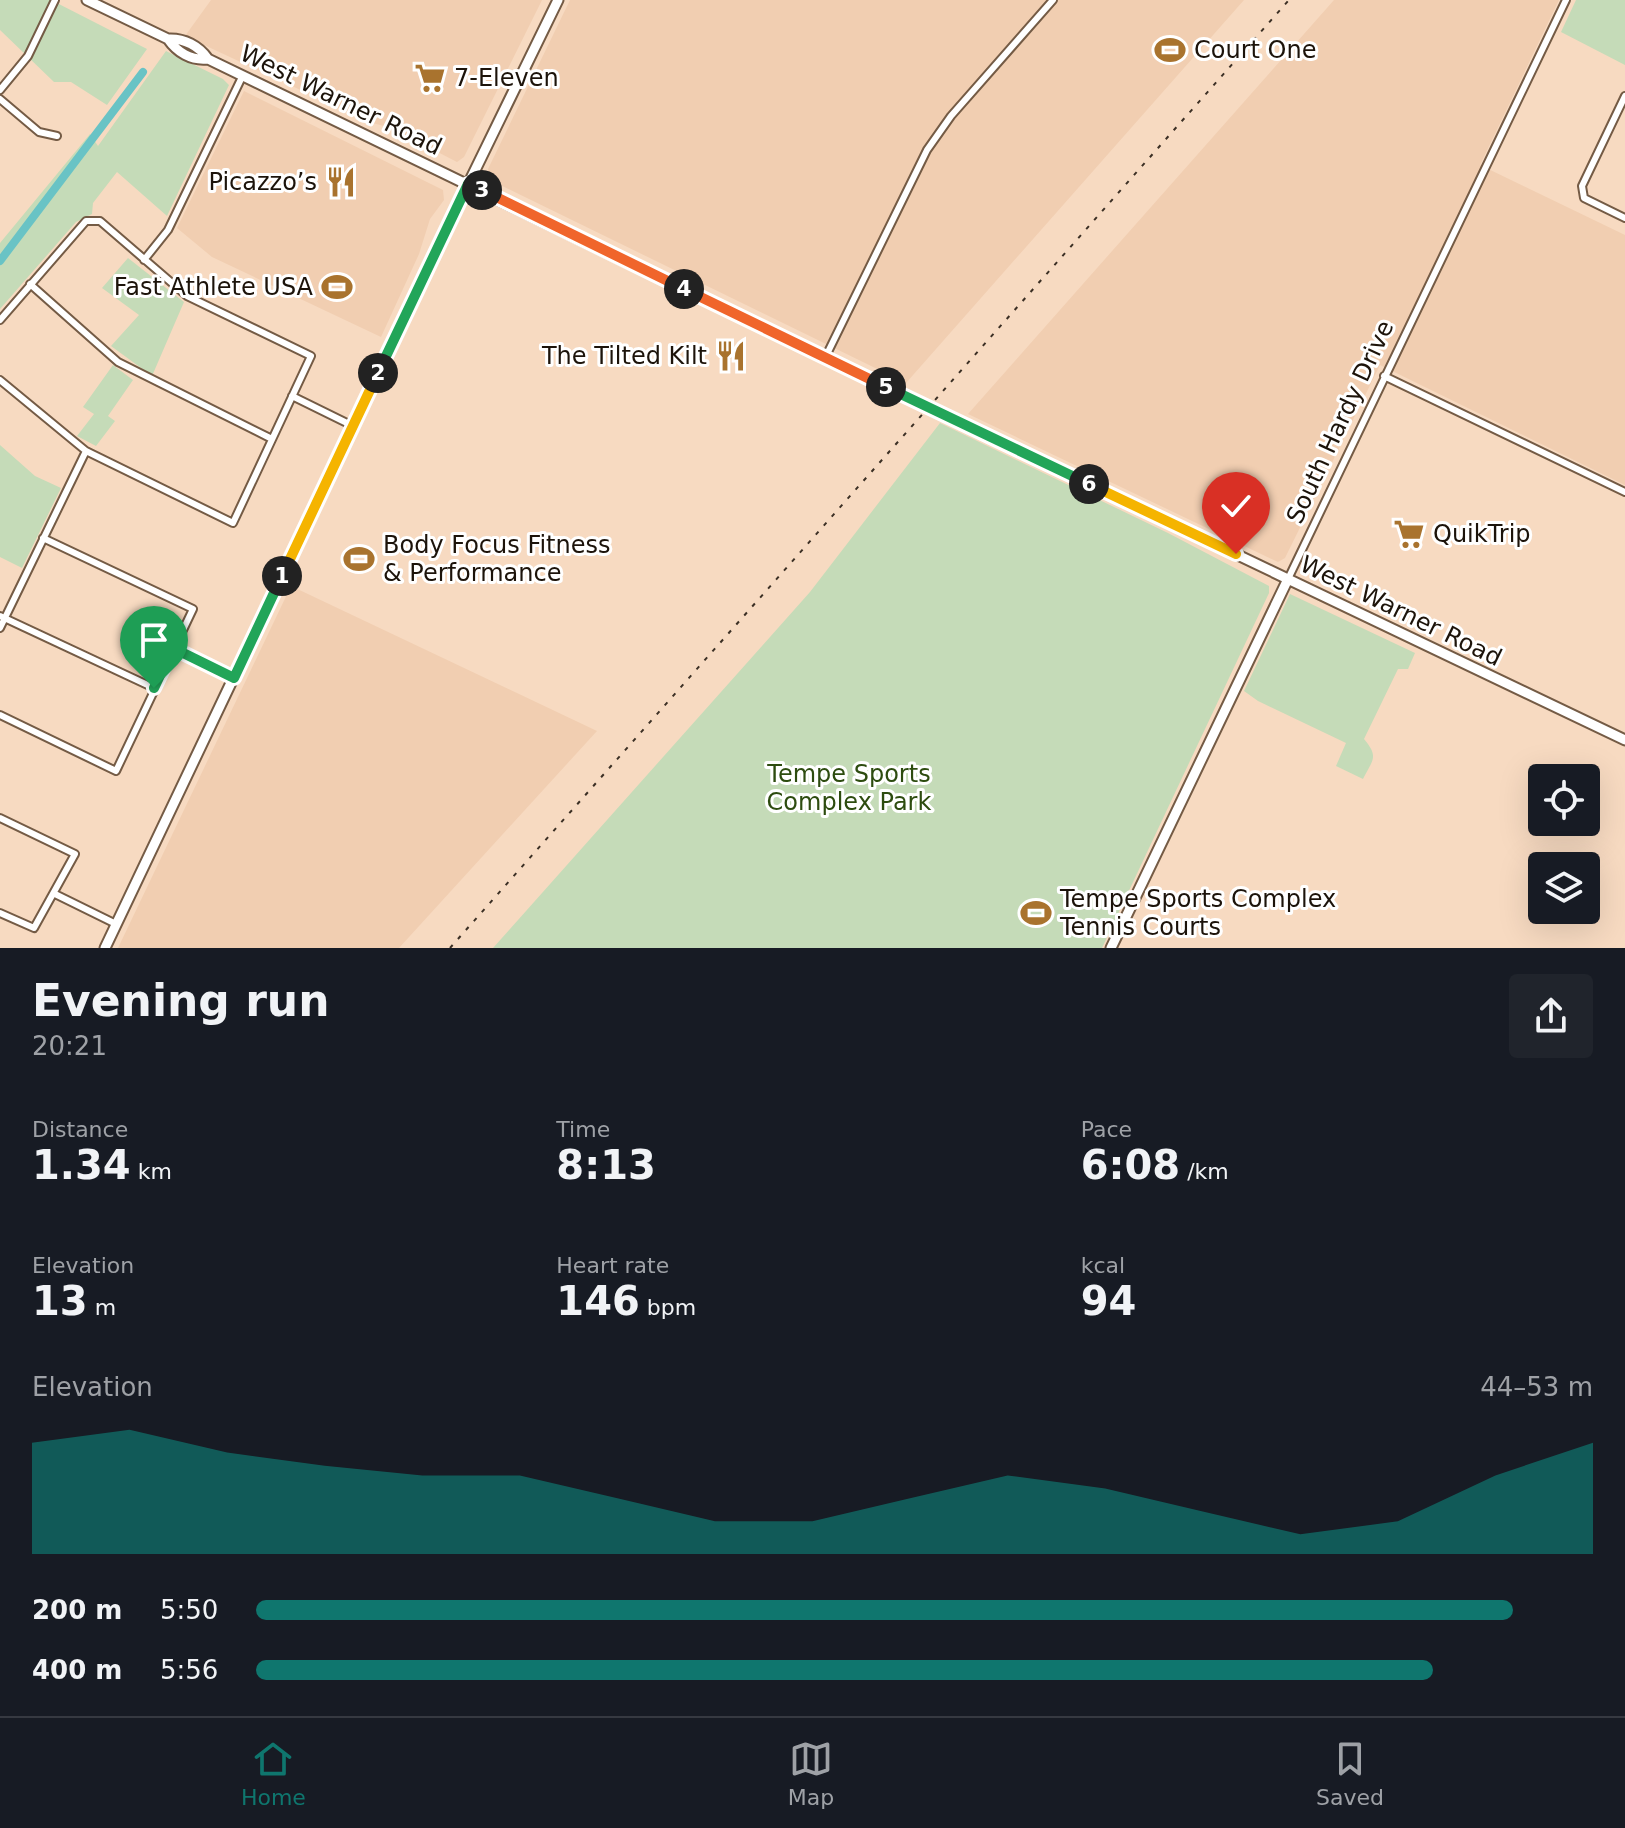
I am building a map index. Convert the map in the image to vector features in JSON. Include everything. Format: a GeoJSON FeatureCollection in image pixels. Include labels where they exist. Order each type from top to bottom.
{"type":"FeatureCollection","features":[{"type":"Feature","properties":{"kind":"main road","name":"West Warner Road"},"geometry":{"type":"LineString","coordinates":[[87,0],[168,39],[175,49],[197,60],[208,59],[243,75],[825,358],[1625,740]]}},
{"type":"Feature","properties":{"kind":"main road"},"geometry":{"type":"LineString","coordinates":[[105,948],[558,0]]}},
{"type":"Feature","properties":{"kind":"main road","name":"South Hardy Drive"},"geometry":{"type":"LineString","coordinates":[[1111,948],[1288,579]]}},
{"type":"Feature","properties":{"kind":"street"},"geometry":{"type":"LineString","coordinates":[[0,90],[28,56],[55,0]]}},
{"type":"Feature","properties":{"kind":"street","name":"South Hardy Drive"},"geometry":{"type":"LineString","coordinates":[[1288,579],[1566,0]]}},
{"type":"Feature","properties":{"kind":"street"},"geometry":{"type":"LineString","coordinates":[[825,358],[927,150],[951,116],[1049,2]]}},
{"type":"Feature","properties":{"kind":"street"},"geometry":{"type":"LineString","coordinates":[[144,260],[168,230],[243,75]]}},
{"type":"Feature","properties":{"kind":"street"},"geometry":{"type":"LineString","coordinates":[[1625,96],[1581,192],[1584,198],[1625,218]]}},
{"type":"Feature","properties":{"kind":"street"},"geometry":{"type":"LineString","coordinates":[[0,99],[39,132],[57,136]]}},
{"type":"Feature","properties":{"kind":"street"},"geometry":{"type":"LineString","coordinates":[[0,320],[86,221],[92,219],[100,221],[197,302],[311,356],[233,523],[86,451],[0,380]]}},
{"type":"Feature","properties":{"kind":"street"},"geometry":{"type":"LineString","coordinates":[[30,284],[118,362],[272,439]]}},
{"type":"Feature","properties":{"kind":"street"},"geometry":{"type":"LineString","coordinates":[[1384,376],[1625,492]]}},
{"type":"Feature","properties":{"kind":"street"},"geometry":{"type":"LineString","coordinates":[[292,396],[354,426]]}},
{"type":"Feature","properties":{"kind":"street"},"geometry":{"type":"LineString","coordinates":[[0,628],[2,617],[86,451]]}},
{"type":"Feature","properties":{"kind":"street"},"geometry":{"type":"LineString","coordinates":[[0,715],[116,771],[193,609],[43,538]]}},
{"type":"Feature","properties":{"kind":"street"},"geometry":{"type":"LineString","coordinates":[[2,617],[154,688]]}},
{"type":"Feature","properties":{"kind":"street"},"geometry":{"type":"LineString","coordinates":[[173,648],[234,678]]}},
{"type":"Feature","properties":{"kind":"street"},"geometry":{"type":"LineString","coordinates":[[0,818],[75,854],[34,928],[0,913]]}},
{"type":"Feature","properties":{"kind":"street"},"geometry":{"type":"LineString","coordinates":[[55,894],[116,924]]}},
{"type":"Feature","properties":{"kind":"shaded area"},"geometry":{"type":"Polygon","coordinates":[[[211,0],[542,0],[464,157],[457,162],[391,128],[369,122],[185,36],[211,0]]]}},
{"type":"Feature","properties":{"kind":"shaded area"},"geometry":{"type":"Polygon","coordinates":[[[570,0],[1244,0],[906,383],[490,180],[488,169],[570,0]]]}},
{"type":"Feature","properties":{"kind":"shaded area"},"geometry":{"type":"Polygon","coordinates":[[[1334,0],[1559,0],[1480,165],[1625,235],[1625,485],[1380,365],[1285,558],[1278,562],[968,414],[1334,0]]]}},
{"type":"Feature","properties":{"kind":"shaded area"},"geometry":{"type":"Polygon","coordinates":[[[244,91],[443,190],[444,200],[430,219],[419,254],[381,337],[212,257],[177,228],[244,91]]]}},
{"type":"Feature","properties":{"kind":"shaded area"},"geometry":{"type":"Polygon","coordinates":[[[291,586],[597,731],[399,948],[118,948],[291,586]]]}},
{"type":"Feature","properties":{"kind":"green space"},"geometry":{"type":"Polygon","coordinates":[[[0,0],[51,0],[147,49],[107,105],[71,82],[54,82],[0,30],[0,0]]]}},
{"type":"Feature","properties":{"kind":"green space"},"geometry":{"type":"Polygon","coordinates":[[[1576,0],[1625,0],[1625,65],[1561,32],[1576,0]]]}},
{"type":"Feature","properties":{"kind":"green space"},"geometry":{"type":"Polygon","coordinates":[[[166,51],[223,79],[229,85],[167,216],[117,172],[93,203],[92,214],[76,222],[0,309],[0,243],[90,134],[98,146],[166,51]]]}},
{"type":"Feature","properties":{"kind":"green space"},"geometry":{"type":"Polygon","coordinates":[[[128,258],[184,302],[152,376],[111,346],[139,315],[102,288],[128,258]]]}},
{"type":"Feature","properties":{"kind":"green space"},"geometry":{"type":"Polygon","coordinates":[[[113,365],[133,380],[108,416],[115,421],[96,446],[77,436],[94,414],[83,407],[113,365]]]}},
{"type":"Feature","properties":{"kind":"green space","name":"Tempe Sports Complex Park"},"geometry":{"type":"Polygon","coordinates":[[[940,423],[1168,533],[1269,586],[1269,593],[1102,948],[493,948],[810,592],[940,423]]]}},
{"type":"Feature","properties":{"kind":"green space"},"geometry":{"type":"Polygon","coordinates":[[[0,445],[35,476],[61,488],[22,568],[0,557],[0,445]]]}},
{"type":"Feature","properties":{"kind":"green space"},"geometry":{"type":"Polygon","coordinates":[[[1290,594],[1415,653],[1408,669],[1398,669],[1364,739],[1372,750],[1373,758],[1363,779],[1336,766],[1346,743],[1258,701],[1244,691],[1290,594]]]}},
{"type":"Feature","properties":{"kind":"waterway"},"geometry":{"type":"LineString","coordinates":[[0,261],[143,72]]}},
{"type":"Feature","properties":{"kind":"railway"},"geometry":{"type":"LineString","coordinates":[[450,948],[1289,0]]}},
{"type":"Feature","properties":{"kind":"place","name":"Court One"},"geometry":{"type":"Point","coordinates":[1170,50]}},
{"type":"Feature","properties":{"kind":"place","name":"7-Eleven"},"geometry":{"type":"Point","coordinates":[430,78]}},
{"type":"Feature","properties":{"kind":"place","name":"Picazzo’s"},"geometry":{"type":"Point","coordinates":[341,182]}},
{"type":"Feature","properties":{"kind":"place","name":"Fast Athlete USA"},"geometry":{"type":"Point","coordinates":[337,287]}},
{"type":"Feature","properties":{"kind":"place","name":"The Tilted Kilt"},"geometry":{"type":"Point","coordinates":[731,356]}},
{"type":"Feature","properties":{"kind":"place","name":"QuikTrip"},"geometry":{"type":"Point","coordinates":[1409,534]}},
{"type":"Feature","properties":{"kind":"place","name":"Body Focus Fitness & Performance"},"geometry":{"type":"Point","coordinates":[359,559]}},
{"type":"Feature","properties":{"kind":"place","name":"Tempe Sports Complex Tennis Courts"},"geometry":{"type":"Point","coordinates":[1036,913]}},
{"type":"Feature","properties":{"kind":"route"},"geometry":{"type":"LineString","coordinates":[[154,688],[173,648],[234,678],[468,184],[1236,554]]}}]}
